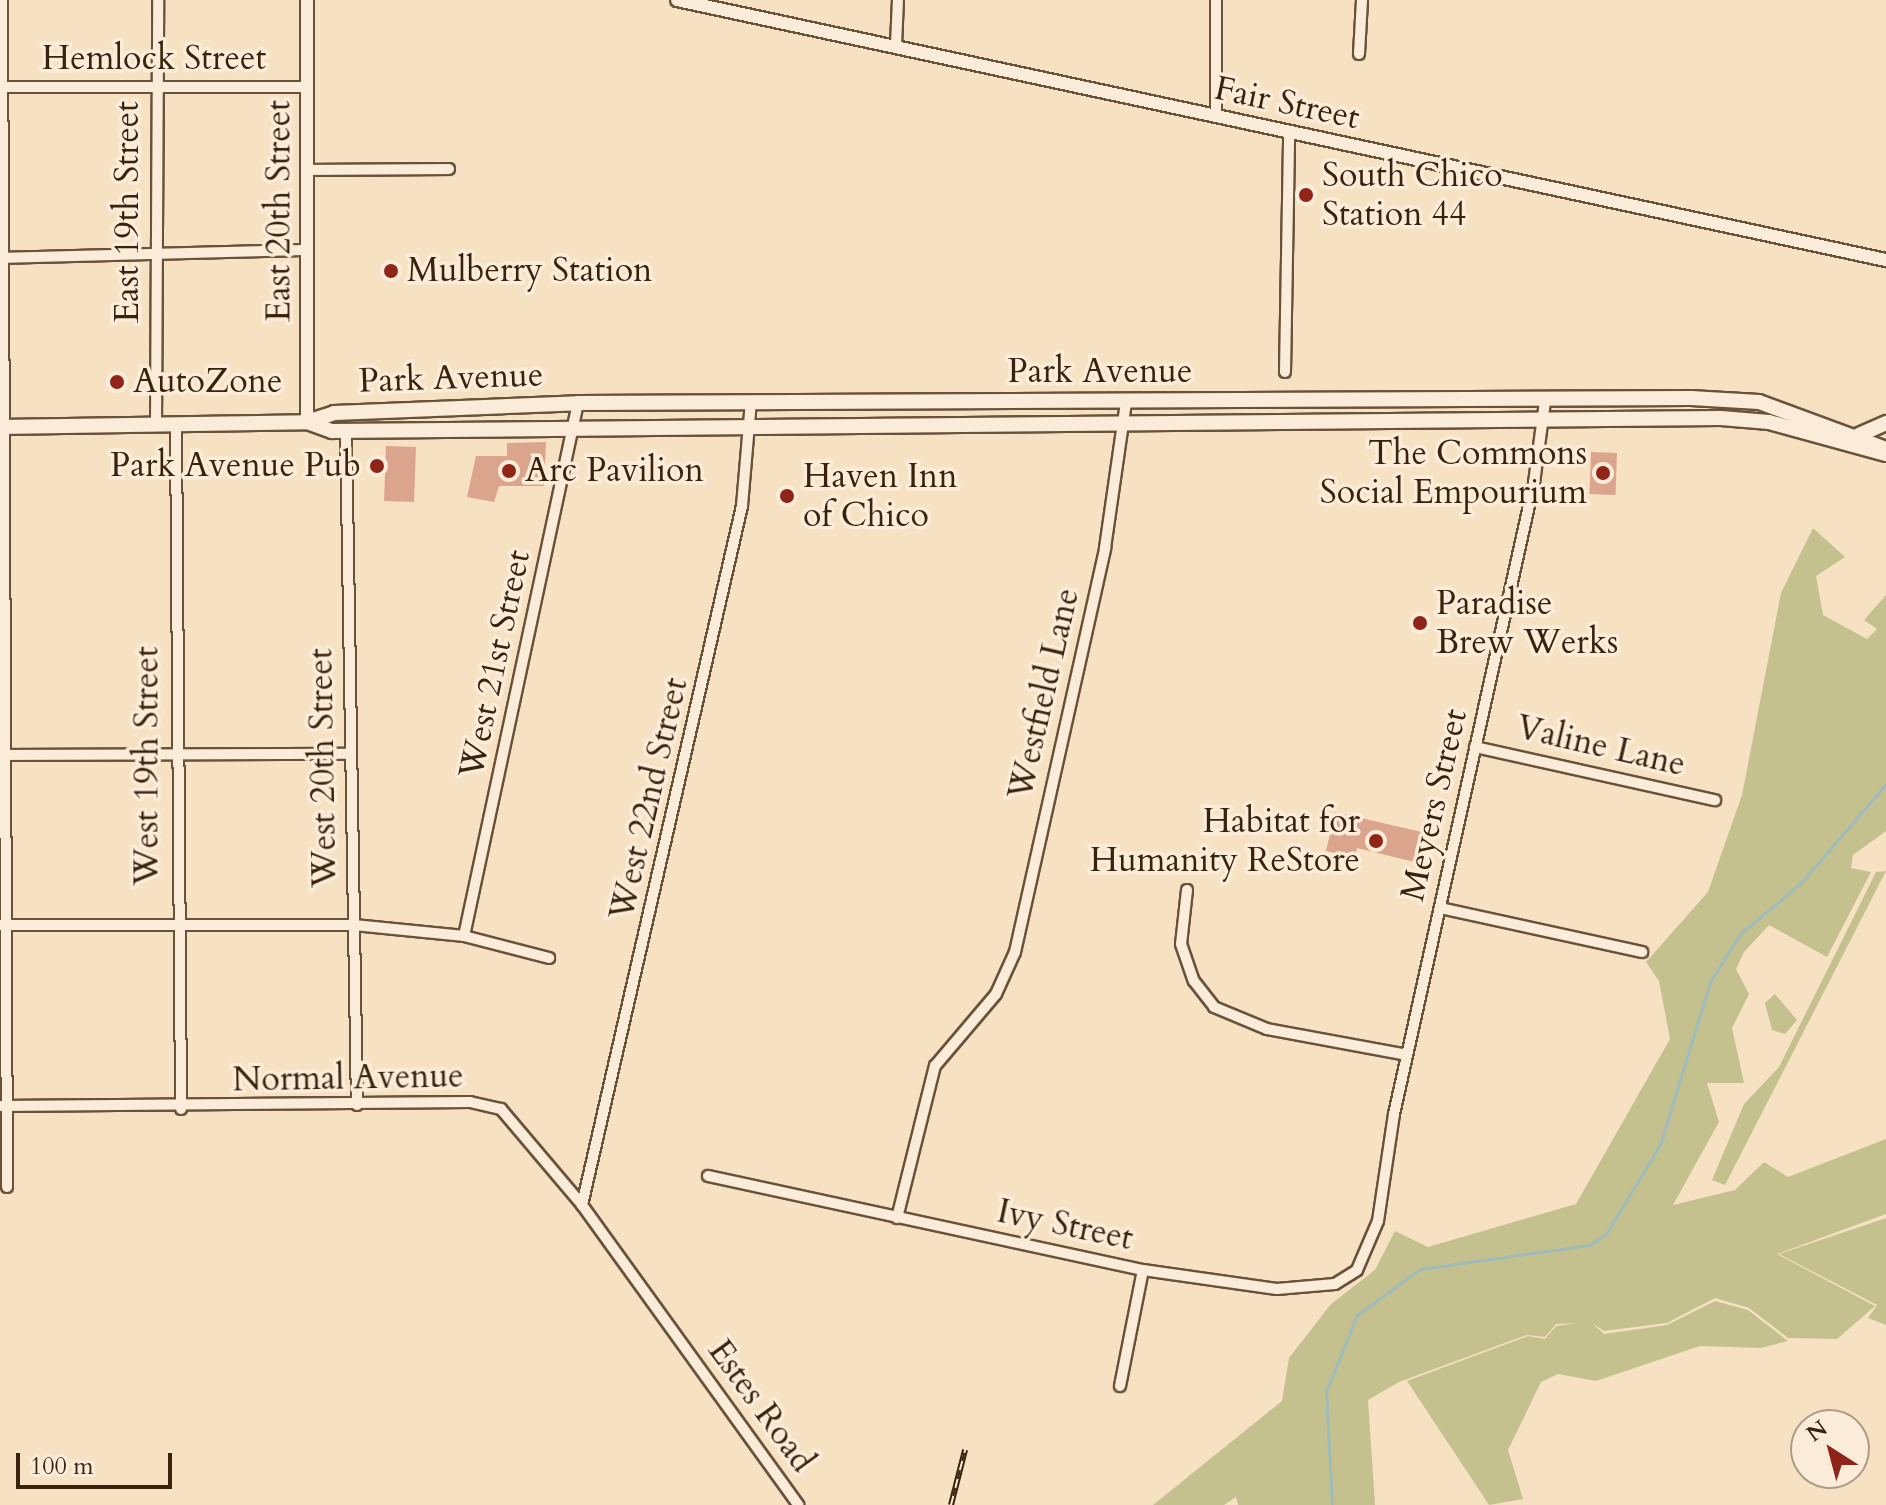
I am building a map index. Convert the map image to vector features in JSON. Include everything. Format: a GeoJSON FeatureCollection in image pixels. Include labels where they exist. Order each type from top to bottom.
{"type":"FeatureCollection","features":[{"type":"Feature","properties":{"kind":"main road","name":"Park Avenue"},"geometry":{"type":"LineString","coordinates":[[307,422],[334,413],[578,403],[1735,399],[1859,435],[1886,452]]}},
{"type":"Feature","properties":{"kind":"main road","name":"Park Avenue"},"geometry":{"type":"LineString","coordinates":[[1,427],[307,422],[346,430],[751,425],[1769,422],[1886,452]]}},
{"type":"Feature","properties":{"kind":"main road"},"geometry":{"type":"LineString","coordinates":[[1859,435],[1886,423]]}},
{"type":"Feature","properties":{"kind":"street"},"geometry":{"type":"LineString","coordinates":[[2,0],[2,1106],[7,1187]]}},
{"type":"Feature","properties":{"kind":"street","name":"East 19th Street"},"geometry":{"type":"LineString","coordinates":[[156,424],[158,0]]}},
{"type":"Feature","properties":{"kind":"street","name":"East 20th Street"},"geometry":{"type":"LineString","coordinates":[[307,0],[307,422]]}},
{"type":"Feature","properties":{"kind":"street","name":"Fair Street"},"geometry":{"type":"LineString","coordinates":[[677,0],[1886,260]]}},
{"type":"Feature","properties":{"kind":"street"},"geometry":{"type":"LineString","coordinates":[[896,45],[898,0]]}},
{"type":"Feature","properties":{"kind":"street"},"geometry":{"type":"LineString","coordinates":[[1216,0],[1216,117]]}},
{"type":"Feature","properties":{"kind":"street"},"geometry":{"type":"LineString","coordinates":[[1359,54],[1362,0]]}},
{"type":"Feature","properties":{"kind":"street","name":"Hemlock Street"},"geometry":{"type":"LineString","coordinates":[[1,87],[308,87]]}},
{"type":"Feature","properties":{"kind":"street"},"geometry":{"type":"LineString","coordinates":[[1285,372],[1289,132]]}},
{"type":"Feature","properties":{"kind":"street"},"geometry":{"type":"LineString","coordinates":[[307,170],[449,169]]}},
{"type":"Feature","properties":{"kind":"street"},"geometry":{"type":"LineString","coordinates":[[0,258],[308,250]]}},
{"type":"Feature","properties":{"kind":"street","name":"West 22nd Street"},"geometry":{"type":"LineString","coordinates":[[582,1205],[732,552],[751,425],[751,402]]}},
{"type":"Feature","properties":{"kind":"street","name":"Westfield Lane"},"geometry":{"type":"LineString","coordinates":[[897,1218],[935,1066],[996,994],[1015,952],[1126,424],[1126,402]]}},
{"type":"Feature","properties":{"kind":"street","name":"Meyers Street"},"geometry":{"type":"LineString","coordinates":[[1378,1221],[1407,1055],[1544,422],[1545,402]]}},
{"type":"Feature","properties":{"kind":"street","name":"West 21st Street"},"geometry":{"type":"LineString","coordinates":[[464,936],[576,426],[578,403]]}},
{"type":"Feature","properties":{"kind":"street","name":"West 19th Street"},"geometry":{"type":"LineString","coordinates":[[176,424],[175,928],[181,1109]]}},
{"type":"Feature","properties":{"kind":"street","name":"West 20th Street"},"geometry":{"type":"LineString","coordinates":[[346,430],[357,1105]]}},
{"type":"Feature","properties":{"kind":"street","name":"Valine Lane"},"geometry":{"type":"LineString","coordinates":[[1475,747],[1715,800]]}},
{"type":"Feature","properties":{"kind":"street"},"geometry":{"type":"LineString","coordinates":[[3,755],[175,751],[350,754]]}},
{"type":"Feature","properties":{"kind":"street"},"geometry":{"type":"LineString","coordinates":[[1187,890],[1181,944],[1194,981],[1214,1007],[1267,1029],[1407,1055]]}},
{"type":"Feature","properties":{"kind":"street"},"geometry":{"type":"LineString","coordinates":[[1440,908],[1642,952]]}},
{"type":"Feature","properties":{"kind":"street"},"geometry":{"type":"LineString","coordinates":[[4,925],[175,928],[354,925],[464,936],[549,958]]}},
{"type":"Feature","properties":{"kind":"street","name":"Normal Avenue"},"geometry":{"type":"LineString","coordinates":[[2,1106],[181,1109],[470,1102],[501,1109],[582,1205],[678,1339]]}},
{"type":"Feature","properties":{"kind":"street","name":"Ivy Street"},"geometry":{"type":"LineString","coordinates":[[708,1176],[1143,1270],[1277,1289],[1335,1284],[1357,1270],[1378,1221]]}},
{"type":"Feature","properties":{"kind":"street"},"geometry":{"type":"LineString","coordinates":[[1120,1386],[1143,1270]]}},
{"type":"Feature","properties":{"kind":"street","name":"Estes Road"},"geometry":{"type":"LineString","coordinates":[[678,1339],[798,1505]]}},
{"type":"Feature","properties":{"kind":"shaded area"},"geometry":{"type":"Polygon","coordinates":[[[1813,528],[1845,557],[1816,576],[1823,615],[1867,639],[1877,629],[1864,620],[1886,595],[1886,831],[1853,855],[1851,868],[1871,872],[1827,957],[1769,925],[1744,952],[1736,969],[1749,994],[1732,1028],[1744,1083],[1707,1083],[1719,1122],[1673,1205],[1735,1190],[1764,1162],[1788,1177],[1886,1139],[1886,1214],[1777,1254],[1875,1306],[1837,1339],[1788,1338],[1749,1308],[1715,1298],[1667,1323],[1604,1331],[1592,1323],[1604,1334],[1667,1325],[1715,1301],[1748,1310],[1788,1341],[1761,1348],[1700,1346],[1596,1381],[1558,1374],[1541,1382],[1508,1450],[1523,1499],[1489,1505],[1407,1381],[1528,1336],[1545,1339],[1556,1326],[1577,1323],[1556,1324],[1545,1337],[1527,1335],[1399,1382],[1368,1400],[1375,1505],[1238,1505],[1236,1497],[1224,1505],[1153,1505],[1282,1401],[1289,1358],[1331,1304],[1375,1270],[1395,1231],[1428,1247],[1576,1204],[1670,1039],[1659,981],[1646,962],[1708,892],[1742,795],[1781,593],[1813,528]]]}},
{"type":"Feature","properties":{"kind":"shaded area"},"geometry":{"type":"Polygon","coordinates":[[[1886,871],[1725,1185],[1712,1180],[1744,1104],[1779,1067],[1876,872],[1886,871]]]}},
{"type":"Feature","properties":{"kind":"shaded area"},"geometry":{"type":"Polygon","coordinates":[[[1775,994],[1797,1020],[1785,1034],[1772,1030],[1765,1003],[1775,994]]]}},
{"type":"Feature","properties":{"kind":"shaded area"},"geometry":{"type":"Polygon","coordinates":[[[1886,1218],[1886,1325],[1868,1318],[1877,1305],[1779,1254],[1886,1218]]]}},
{"type":"Feature","properties":{"kind":"building","name":"Arc Pavilion"},"geometry":{"type":"Polygon","coordinates":[[[546,442],[544,486],[499,486],[494,502],[467,497],[476,456],[507,456],[507,443],[546,442]]]}},
{"type":"Feature","properties":{"kind":"building"},"geometry":{"type":"Polygon","coordinates":[[[386,446],[416,447],[414,502],[384,501],[386,446]]]}},
{"type":"Feature","properties":{"kind":"building","name":"The Commons Social Empourium"},"geometry":{"type":"Polygon","coordinates":[[[1591,452],[1617,453],[1616,495],[1590,494],[1591,452]]]}},
{"type":"Feature","properties":{"kind":"building","name":"Habitat for Humanity ReStore"},"geometry":{"type":"Polygon","coordinates":[[[1335,812],[1426,833],[1419,863],[1357,848],[1355,858],[1326,851],[1335,812]]]}},
{"type":"Feature","properties":{"kind":"waterway"},"geometry":{"type":"LineString","coordinates":[[1332,1505],[1326,1392],[1357,1315],[1420,1269],[1589,1245],[1606,1234],[1660,1145],[1710,982],[1740,934],[1801,883],[1886,784]]}},
{"type":"Feature","properties":{"kind":"railway"},"geometry":{"type":"LineString","coordinates":[[951,1505],[965,1450]]}},
{"type":"Feature","properties":{"kind":"place","name":"South Chico Station 44"},"geometry":{"type":"Point","coordinates":[1306,195]}},
{"type":"Feature","properties":{"kind":"place","name":"Mulberry Station"},"geometry":{"type":"Point","coordinates":[391,271]}},
{"type":"Feature","properties":{"kind":"place","name":"AutoZone"},"geometry":{"type":"Point","coordinates":[117,382]}},
{"type":"Feature","properties":{"kind":"place","name":"Park Avenue Pub"},"geometry":{"type":"Point","coordinates":[377,466]}},
{"type":"Feature","properties":{"kind":"place","name":"Arc Pavilion"},"geometry":{"type":"Point","coordinates":[509,471]}},
{"type":"Feature","properties":{"kind":"place","name":"The Commons Social Empourium"},"geometry":{"type":"Point","coordinates":[1603,473]}},
{"type":"Feature","properties":{"kind":"place","name":"Haven Inn of Chico"},"geometry":{"type":"Point","coordinates":[787,496]}},
{"type":"Feature","properties":{"kind":"place","name":"Paradise Brew Werks"},"geometry":{"type":"Point","coordinates":[1420,623]}},
{"type":"Feature","properties":{"kind":"place","name":"Habitat for Humanity ReStore"},"geometry":{"type":"Point","coordinates":[1376,841]}}]}
